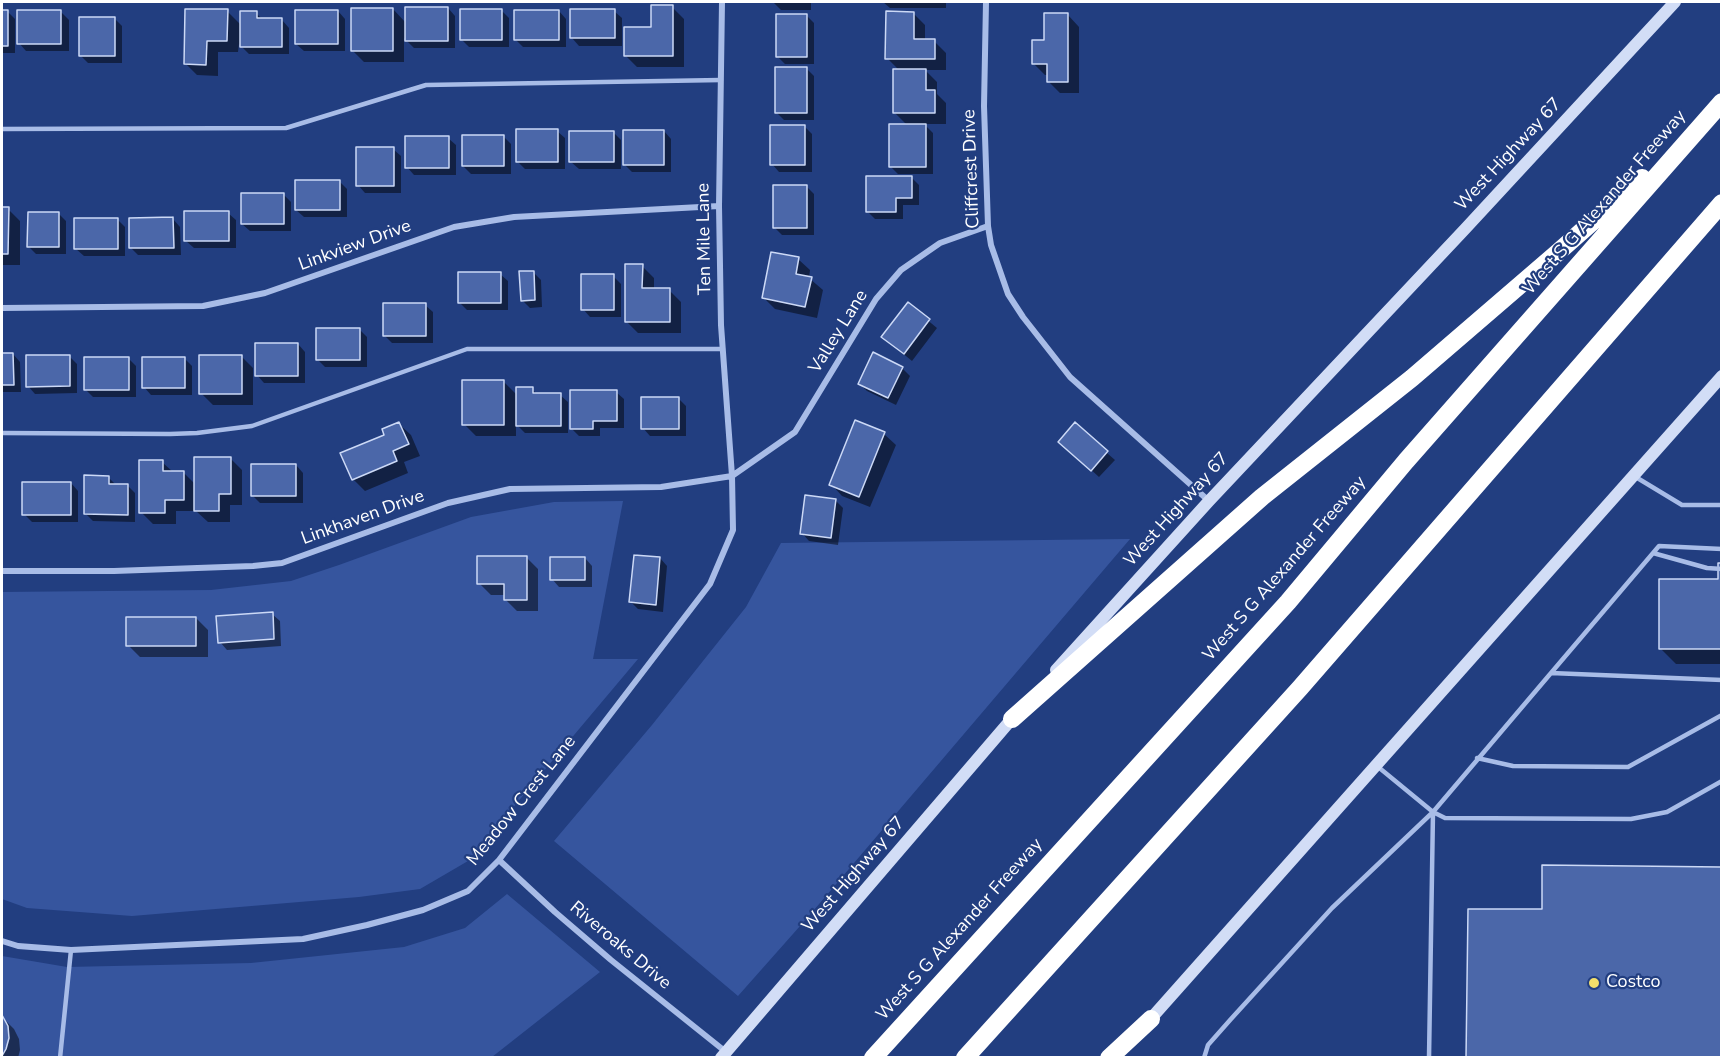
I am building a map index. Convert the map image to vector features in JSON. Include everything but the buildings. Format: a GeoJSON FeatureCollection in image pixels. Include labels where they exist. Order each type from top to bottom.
{"type":"FeatureCollection","features":[{"type":"Feature","properties":{"kind":"highway","name":"West S G Alexander Freeway"},"geometry":{"type":"LineString","coordinates":[[873,1058],[1015,899],[1288,602],[1414,453],[1722,102]]}},
{"type":"Feature","properties":{"kind":"highway"},"geometry":{"type":"LineString","coordinates":[[1012,719],[1262,497],[1412,378],[1701,125]]}},
{"type":"Feature","properties":{"kind":"highway"},"geometry":{"type":"LineString","coordinates":[[965,1058],[1300,688],[1722,203]]}},
{"type":"Feature","properties":{"kind":"highway"},"geometry":{"type":"LineString","coordinates":[[1109,1058],[1151,1019]]}},
{"type":"Feature","properties":{"kind":"main road","name":"West Highway 67"},"geometry":{"type":"LineString","coordinates":[[723,1055],[1012,719],[1209,501],[1675,2]]}},
{"type":"Feature","properties":{"kind":"main road"},"geometry":{"type":"LineString","coordinates":[[1117,1058],[1722,376]]}},
{"type":"Feature","properties":{"kind":"street","name":"Ten Mile Lane"},"geometry":{"type":"LineString","coordinates":[[722,2],[719,206],[723,349],[732,476]]}},
{"type":"Feature","properties":{"kind":"street","name":"Cliffcrest Drive"},"geometry":{"type":"LineString","coordinates":[[986,2],[984,106],[988,226],[991,245],[1008,294],[1070,377],[1209,501]]}},
{"type":"Feature","properties":{"kind":"street","name":"Linkview Drive"},"geometry":{"type":"LineString","coordinates":[[2,308],[204,306],[266,293],[454,227],[514,218],[719,206]]}},
{"type":"Feature","properties":{"kind":"street","name":"Valley Lane"},"geometry":{"type":"LineString","coordinates":[[732,476],[795,432],[876,299],[901,270],[940,243],[988,226]]}},
{"type":"Feature","properties":{"kind":"street","name":"Linkhaven Drive"},"geometry":{"type":"LineString","coordinates":[[2,571],[114,571],[282,563],[448,503],[510,489],[661,488],[732,476]]}},
{"type":"Feature","properties":{"kind":"street","name":"Meadow Crest Lane"},"geometry":{"type":"LineString","coordinates":[[2,941],[18,946],[71,950],[303,939],[423,910],[468,891],[499,860],[710,584],[733,530],[732,476]]}},
{"type":"Feature","properties":{"kind":"street","name":"Riveroaks Drive"},"geometry":{"type":"LineString","coordinates":[[499,860],[555,912],[723,1055]]}},
{"type":"Feature","properties":{"kind":"lane"},"geometry":{"type":"LineString","coordinates":[[2,129],[286,128],[426,85],[721,80]]}},
{"type":"Feature","properties":{"kind":"lane"},"geometry":{"type":"LineString","coordinates":[[2,433],[170,434],[252,426],[467,349],[723,349]]}},
{"type":"Feature","properties":{"kind":"lane"},"geometry":{"type":"LineString","coordinates":[[1634,476],[1682,505],[1722,505]]}},
{"type":"Feature","properties":{"kind":"lane"},"geometry":{"type":"LineString","coordinates":[[1204,1058],[1208,1045],[1332,908],[1433,812],[1659,546],[1722,549]]}},
{"type":"Feature","properties":{"kind":"lane"},"geometry":{"type":"LineString","coordinates":[[1653,553],[1707,568],[1722,569]]}},
{"type":"Feature","properties":{"kind":"lane"},"geometry":{"type":"LineString","coordinates":[[1551,673],[1722,680]]}},
{"type":"Feature","properties":{"kind":"lane"},"geometry":{"type":"LineString","coordinates":[[1477,758],[1513,766],[1628,767],[1722,715]]}},
{"type":"Feature","properties":{"kind":"lane"},"geometry":{"type":"LineString","coordinates":[[1377,766],[1433,812],[1445,818],[1631,819],[1667,812],[1722,781]]}},
{"type":"Feature","properties":{"kind":"lane"},"geometry":{"type":"LineString","coordinates":[[1429,1058],[1433,812]]}},
{"type":"Feature","properties":{"kind":"lane"},"geometry":{"type":"LineString","coordinates":[[60,1058],[71,950]]}},
{"type":"Feature","properties":{"kind":"shaded area"},"geometry":{"type":"Polygon","coordinates":[[[623,501],[593,659],[638,659],[468,861],[420,889],[359,897],[132,916],[27,908],[2,899],[2,592],[211,590],[291,581],[471,517],[554,502],[623,501]]]}},
{"type":"Feature","properties":{"kind":"shaded area"},"geometry":{"type":"Polygon","coordinates":[[[1130,539],[738,996],[554,841],[652,725],[746,607],[781,543],[1130,539]]]}},
{"type":"Feature","properties":{"kind":"shaded area"},"geometry":{"type":"Polygon","coordinates":[[[507,894],[600,972],[492,1057],[2,1058],[2,956],[67,967],[251,963],[404,947],[465,928],[507,894]]]}},
{"type":"Feature","properties":{"kind":"place","name":"Costco"},"geometry":{"type":"Point","coordinates":[1594,983]}}]}
